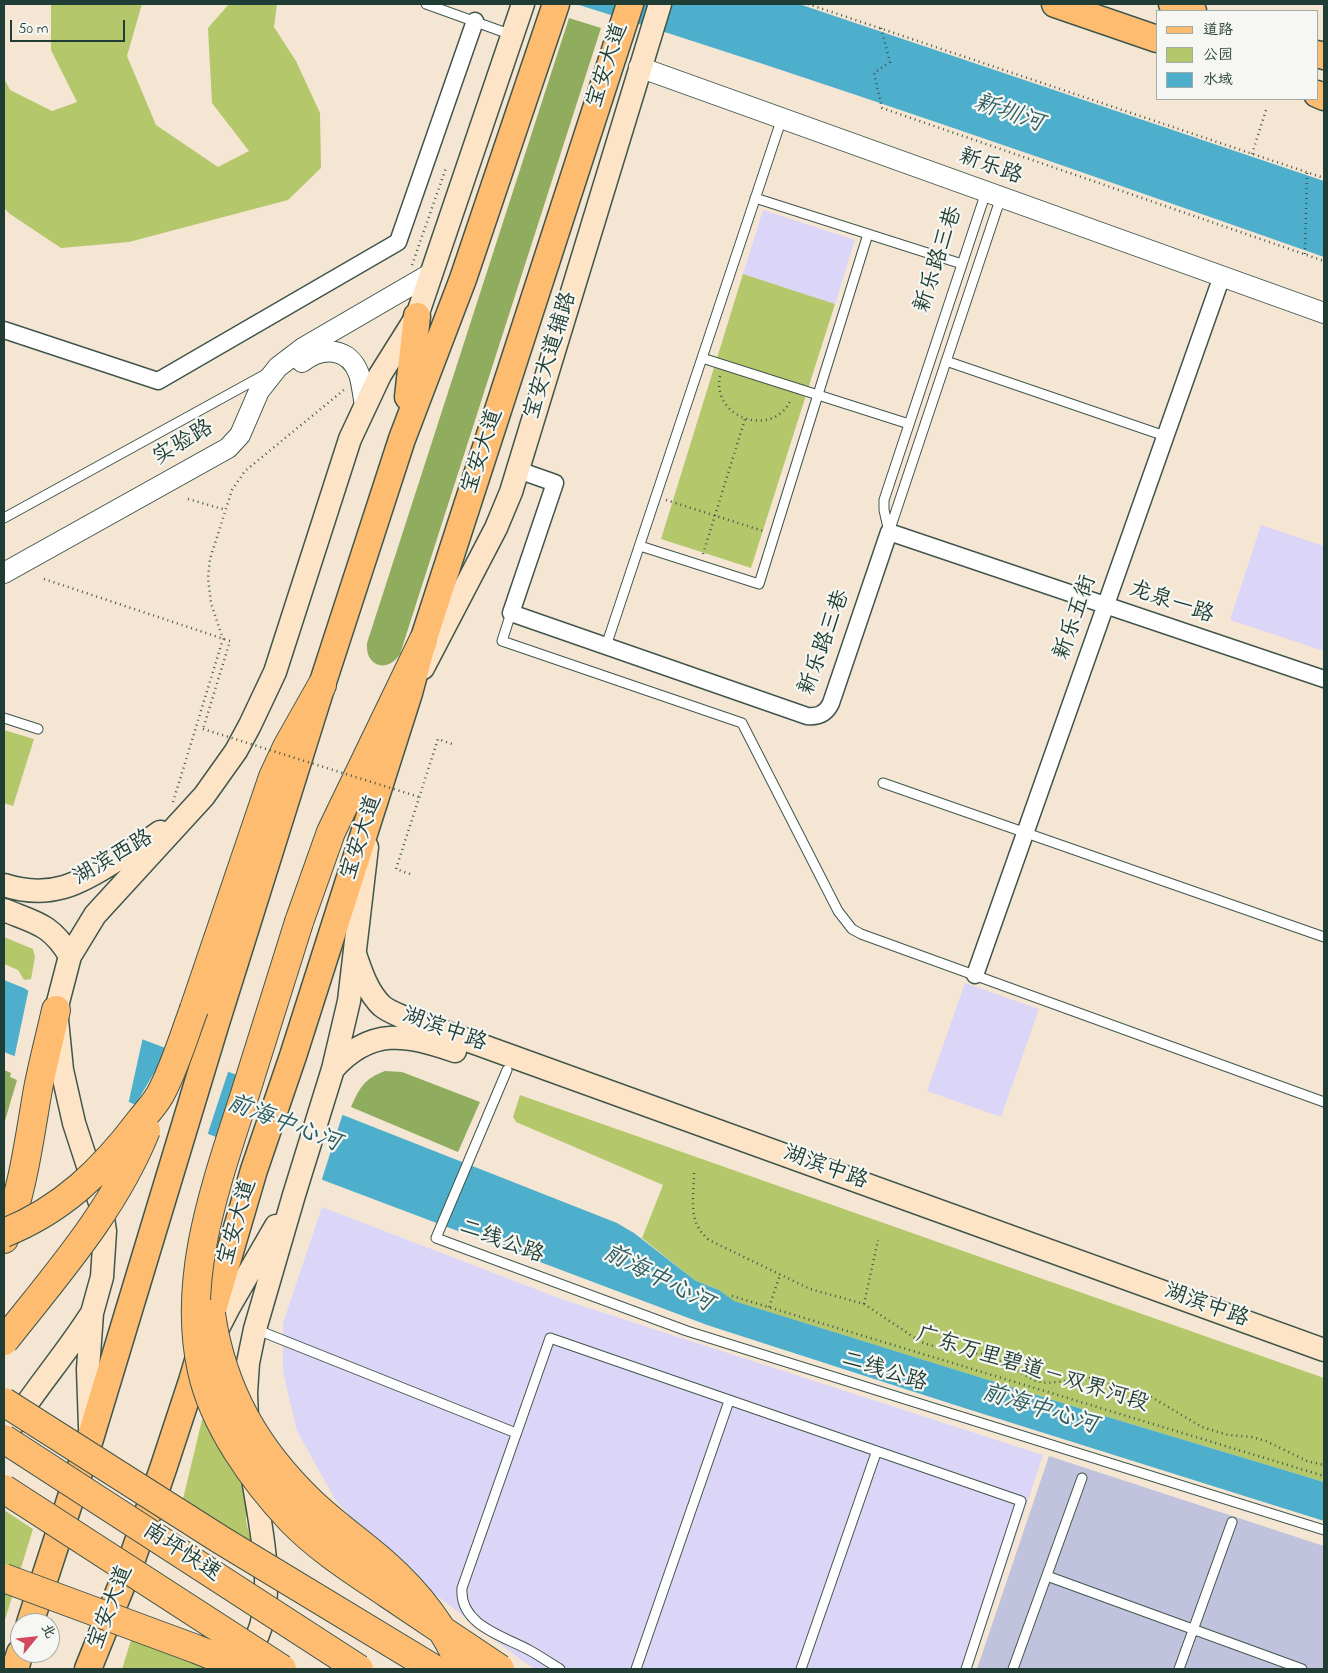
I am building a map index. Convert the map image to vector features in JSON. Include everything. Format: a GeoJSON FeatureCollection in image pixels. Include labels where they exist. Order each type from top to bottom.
{"type":"FeatureCollection","features":[{"type":"Feature","properties":{"kind":"highway"},"geometry":{"type":"LineString","coordinates":[[423,641],[331,832],[300,922],[228,1146],[203,1244],[195,1309],[202,1372],[215,1410],[236,1450],[261,1486],[293,1522],[339,1561],[500,1669]]}},
{"type":"Feature","properties":{"kind":"highway"},"geometry":{"type":"LineString","coordinates":[[4,1341],[97,1221],[125,1175],[144,1136],[194,1009],[273,777],[287,747],[322,685]]}},
{"type":"Feature","properties":{"kind":"highway"},"geometry":{"type":"LineString","coordinates":[[4,1239],[15,1208],[25,1166],[38,1088],[56,1010]]}},
{"type":"Feature","properties":{"kind":"highway"},"geometry":{"type":"LineString","coordinates":[[4,1233],[51,1209],[86,1183],[120,1147],[162,1092]]}},
{"type":"Feature","properties":{"kind":"highway"},"geometry":{"type":"LineString","coordinates":[[203,1244],[210,1308],[221,1362],[235,1400],[258,1440],[283,1474],[312,1503],[385,1563],[411,1589],[433,1617],[454,1650],[462,1669]]}},
{"type":"Feature","properties":{"kind":"highway"},"geometry":{"type":"LineString","coordinates":[[4,1402],[221,1540],[434,1669]]}},
{"type":"Feature","properties":{"kind":"highway","name":"南坪快速"},"geometry":{"type":"LineString","coordinates":[[4,1439],[359,1669]]}},
{"type":"Feature","properties":{"kind":"highway","name":"南坪快速"},"geometry":{"type":"LineString","coordinates":[[4,1489],[282,1669]]}},
{"type":"Feature","properties":{"kind":"highway"},"geometry":{"type":"LineString","coordinates":[[4,1578],[246,1669]]}},
{"type":"Feature","properties":{"kind":"main road"},"geometry":{"type":"LineString","coordinates":[[402,439],[417,316],[523,4]]}},
{"type":"Feature","properties":{"kind":"main road"},"geometry":{"type":"LineString","coordinates":[[33,1613],[90,1439],[215,1026],[322,685],[402,439],[464,279],[556,4]]}},
{"type":"Feature","properties":{"kind":"main road","name":"宝安大道"},"geometry":{"type":"LineString","coordinates":[[88,1669],[131,1562],[192,1381],[254,1170],[293,1056],[410,693],[423,641],[630,4]]}},
{"type":"Feature","properties":{"kind":"main road","name":"宝安大道辅路"},"geometry":{"type":"LineString","coordinates":[[410,693],[496,528],[511,492],[639,67],[660,4]]}},
{"type":"Feature","properties":{"kind":"main road"},"geometry":{"type":"LineString","coordinates":[[1055,4],[1156,39]]}},
{"type":"Feature","properties":{"kind":"main road"},"geometry":{"type":"LineString","coordinates":[[1172,4],[1190,10]]}},
{"type":"Feature","properties":{"kind":"main road"},"geometry":{"type":"LineString","coordinates":[[90,1439],[88,1369],[92,1313],[102,1277],[105,1231],[94,1185],[74,1123],[62,1070],[56,1010],[68,961],[81,936],[100,909],[180,809],[220,775],[236,752],[275,672],[343,459],[365,405],[380,375],[417,316]]}},
{"type":"Feature","properties":{"kind":"main road","name":"湖滨西路"},"geometry":{"type":"LineString","coordinates":[[4,885],[40,892],[79,883],[156,835],[180,809]]}},
{"type":"Feature","properties":{"kind":"main road"},"geometry":{"type":"LineString","coordinates":[[238,1669],[252,1647],[261,1627],[266,1604],[265,1564],[247,1428],[246,1393],[248,1363],[255,1329],[295,1191],[333,1070],[349,1001],[372,809]]}},
{"type":"Feature","properties":{"kind":"main road"},"geometry":{"type":"LineString","coordinates":[[4,910],[46,928],[56,936],[68,961]]}},
{"type":"Feature","properties":{"kind":"main road","name":"湖滨中路"},"geometry":{"type":"LineString","coordinates":[[355,954],[369,988],[383,1007],[464,1046],[507,1070],[1324,1366]]}},
{"type":"Feature","properties":{"kind":"main road","name":"湖滨中路"},"geometry":{"type":"LineString","coordinates":[[333,1070],[347,1056],[368,1042],[387,1038],[406,1037],[464,1046],[1324,1350]]}},
{"type":"Feature","properties":{"kind":"main road"},"geometry":{"type":"LineString","coordinates":[[192,1381],[229,1307],[295,1191]]}},
{"type":"Feature","properties":{"kind":"main road"},"geometry":{"type":"LineString","coordinates":[[4,1439],[41,1384],[74,1342],[92,1313]]}},
{"type":"Feature","properties":{"kind":"street"},"geometry":{"type":"LineString","coordinates":[[4,330],[158,380],[398,242],[475,22]]}},
{"type":"Feature","properties":{"kind":"street","name":"新乐路"},"geometry":{"type":"LineString","coordinates":[[639,67],[1324,313]]}},
{"type":"Feature","properties":{"kind":"street","name":"实验路"},"geometry":{"type":"LineString","coordinates":[[4,573],[228,448],[240,435],[260,391],[278,367],[303,348],[432,273]]}},
{"type":"Feature","properties":{"kind":"street","name":"新乐五街"},"geometry":{"type":"LineString","coordinates":[[975,975],[1222,276]]}},
{"type":"Feature","properties":{"kind":"street","name":"实验路"},"geometry":{"type":"LineString","coordinates":[[4,588],[230,463],[251,442],[280,383],[294,368],[312,355],[320,352],[336,352],[349,359],[358,373],[365,405]]}},
{"type":"Feature","properties":{"kind":"street"},"geometry":{"type":"LineString","coordinates":[[511,613],[555,483],[518,470]]}},
{"type":"Feature","properties":{"kind":"street","name":"龙泉一路"},"geometry":{"type":"LineString","coordinates":[[889,532],[1324,679]]}},
{"type":"Feature","properties":{"kind":"street","name":"新乐路三巷"},"geometry":{"type":"LineString","coordinates":[[511,613],[807,716],[819,716],[831,704],[889,532]]}},
{"type":"Feature","properties":{"kind":"lane"},"geometry":{"type":"LineString","coordinates":[[426,4],[512,35]]}},
{"type":"Feature","properties":{"kind":"lane"},"geometry":{"type":"LineString","coordinates":[[606,646],[782,118]]}},
{"type":"Feature","properties":{"kind":"lane"},"geometry":{"type":"LineString","coordinates":[[889,532],[946,361],[994,194]]}},
{"type":"Feature","properties":{"kind":"lane","name":"新乐路三巷"},"geometry":{"type":"LineString","coordinates":[[889,532],[884,510],[884,500],[962,264],[994,194]]}},
{"type":"Feature","properties":{"kind":"lane"},"geometry":{"type":"LineString","coordinates":[[755,198],[962,264]]}},
{"type":"Feature","properties":{"kind":"lane"},"geometry":{"type":"LineString","coordinates":[[640,546],[759,584],[868,234]]}},
{"type":"Feature","properties":{"kind":"lane"},"geometry":{"type":"LineString","coordinates":[[702,358],[909,424]]}},
{"type":"Feature","properties":{"kind":"lane"},"geometry":{"type":"LineString","coordinates":[[946,361],[1166,436]]}},
{"type":"Feature","properties":{"kind":"lane"},"geometry":{"type":"LineString","coordinates":[[4,518],[278,367]]}},
{"type":"Feature","properties":{"kind":"lane"},"geometry":{"type":"LineString","coordinates":[[511,613],[502,641],[742,723],[846,922],[852,929],[861,934],[1324,1102]]}},
{"type":"Feature","properties":{"kind":"lane"},"geometry":{"type":"LineString","coordinates":[[4,718],[38,729]]}},
{"type":"Feature","properties":{"kind":"lane"},"geometry":{"type":"LineString","coordinates":[[883,783],[1324,937]]}},
{"type":"Feature","properties":{"kind":"lane","name":"二线公路"},"geometry":{"type":"LineString","coordinates":[[507,1070],[438,1235],[687,1331],[1324,1530]]}},
{"type":"Feature","properties":{"kind":"lane"},"geometry":{"type":"LineString","coordinates":[[255,1329],[516,1433]]}},
{"type":"Feature","properties":{"kind":"lane"},"geometry":{"type":"LineString","coordinates":[[560,1669],[530,1650],[483,1627],[471,1616],[462,1596],[462,1588],[550,1338],[1021,1502],[966,1669]]}},
{"type":"Feature","properties":{"kind":"lane"},"geometry":{"type":"LineString","coordinates":[[636,1669],[729,1401]]}},
{"type":"Feature","properties":{"kind":"lane"},"geometry":{"type":"LineString","coordinates":[[801,1669],[876,1453]]}},
{"type":"Feature","properties":{"kind":"lane"},"geometry":{"type":"LineString","coordinates":[[1013,1669],[1082,1478]]}},
{"type":"Feature","properties":{"kind":"lane"},"geometry":{"type":"LineString","coordinates":[[1179,1669],[1232,1522]]}},
{"type":"Feature","properties":{"kind":"lane"},"geometry":{"type":"LineString","coordinates":[[1047,1576],[1302,1669]]}},
{"type":"Feature","properties":{"kind":"path"},"geometry":{"type":"LineString","coordinates":[[808,4],[1324,178]]}},
{"type":"Feature","properties":{"kind":"path"},"geometry":{"type":"LineString","coordinates":[[881,29],[890,62],[874,73],[882,108],[1324,261]]}},
{"type":"Feature","properties":{"kind":"path"},"geometry":{"type":"LineString","coordinates":[[1252,154],[1266,110]]}},
{"type":"Feature","properties":{"kind":"path"},"geometry":{"type":"LineString","coordinates":[[403,291],[449,159]]}},
{"type":"Feature","properties":{"kind":"path"},"geometry":{"type":"LineString","coordinates":[[1305,253],[1306,173]]}},
{"type":"Feature","properties":{"kind":"path"},"geometry":{"type":"LineString","coordinates":[[724,365],[719,381],[720,393],[734,413],[745,419],[758,421],[770,419],[781,413],[789,403],[794,387]]}},
{"type":"Feature","properties":{"kind":"path"},"geometry":{"type":"LineString","coordinates":[[180,809],[223,639],[211,603],[208,578],[210,559],[235,484],[245,471],[344,390],[358,373]]}},
{"type":"Feature","properties":{"kind":"path"},"geometry":{"type":"LineString","coordinates":[[700,565],[745,419]]}},
{"type":"Feature","properties":{"kind":"path"},"geometry":{"type":"LineString","coordinates":[[656,496],[774,534]]}},
{"type":"Feature","properties":{"kind":"path"},"geometry":{"type":"LineString","coordinates":[[188,499],[226,510]]}},
{"type":"Feature","properties":{"kind":"path"},"geometry":{"type":"LineString","coordinates":[[44,579],[230,642],[203,728],[419,797]]}},
{"type":"Feature","properties":{"kind":"path"},"geometry":{"type":"LineString","coordinates":[[410,874],[396,870],[419,797],[438,739],[452,744]]}},
{"type":"Feature","properties":{"kind":"path"},"geometry":{"type":"LineString","coordinates":[[694,1173],[692,1212],[701,1233],[727,1250],[780,1275],[810,1288],[864,1304],[920,1342],[936,1347],[982,1354],[1036,1381],[1047,1383],[1092,1378],[1119,1389],[1148,1395],[1202,1426],[1228,1435],[1252,1436],[1307,1461],[1324,1465]]}},
{"type":"Feature","properties":{"kind":"path"},"geometry":{"type":"LineString","coordinates":[[864,1304],[878,1240]]}},
{"type":"Feature","properties":{"kind":"path"},"geometry":{"type":"LineString","coordinates":[[769,1307],[780,1275]]}},
{"type":"Feature","properties":{"kind":"path","name":"广东万里碧道－双界河段"},"geometry":{"type":"LineString","coordinates":[[732,1296],[1324,1476]]}},
{"type":"Feature","properties":{"kind":"shaded area"},"geometry":{"type":"Polygon","coordinates":[[[763,210],[855,240],[835,304],[743,274],[763,210]]]}},
{"type":"Feature","properties":{"kind":"shaded area"},"geometry":{"type":"Polygon","coordinates":[[[1261,525],[1324,546],[1324,651],[1230,620],[1261,525]]]}},
{"type":"Feature","properties":{"kind":"shaded area"},"geometry":{"type":"Polygon","coordinates":[[[965,983],[1039,1009],[1001,1117],[927,1091],[965,983]]]}},
{"type":"Feature","properties":{"kind":"shaded area"},"geometry":{"type":"Polygon","coordinates":[[[322,1207],[564,1300],[1043,1455],[972,1669],[535,1669],[521,1660],[399,1567],[336,1501],[297,1431],[283,1372],[283,1323],[322,1207]]]}},
{"type":"Feature","properties":{"kind":"shaded area"},"geometry":{"type":"Polygon","coordinates":[[[1049,1456],[1324,1546],[1324,1669],[977,1669],[1049,1456]]]}},
{"type":"Feature","properties":{"kind":"green space"},"geometry":{"type":"Polygon","coordinates":[[[51,4],[142,4],[127,56],[156,125],[218,167],[249,151],[212,103],[208,28],[229,4],[277,4],[274,27],[296,61],[320,113],[321,168],[288,200],[129,242],[61,248],[4,208],[4,78],[10,90],[52,111],[77,102],[51,50],[51,4]]]}},
{"type":"Feature","properties":{"kind":"green space"},"geometry":{"type":"Polygon","coordinates":[[[569,18],[601,28],[400,654],[389,664],[378,665],[369,657],[367,643],[569,18]]]}},
{"type":"Feature","properties":{"kind":"green space"},"geometry":{"type":"Polygon","coordinates":[[[743,274],[835,304],[751,568],[661,539],[743,274]]]}},
{"type":"Feature","properties":{"kind":"green space"},"geometry":{"type":"Polygon","coordinates":[[[4,730],[34,739],[13,806],[4,803],[4,730]]]}},
{"type":"Feature","properties":{"kind":"green space"},"geometry":{"type":"Polygon","coordinates":[[[4,937],[33,949],[35,957],[31,979],[24,980],[18,970],[4,964],[4,937]]]}},
{"type":"Feature","properties":{"kind":"green space"},"geometry":{"type":"Polygon","coordinates":[[[4,1070],[11,1073],[10,1077],[17,1080],[4,1124],[4,1070]]]}},
{"type":"Feature","properties":{"kind":"green space"},"geometry":{"type":"Polygon","coordinates":[[[385,1071],[402,1072],[480,1102],[458,1152],[351,1107],[363,1084],[385,1071]]]}},
{"type":"Feature","properties":{"kind":"green space"},"geometry":{"type":"Polygon","coordinates":[[[520,1095],[1324,1378],[1324,1482],[733,1301],[719,1290],[696,1281],[642,1238],[663,1185],[516,1122],[513,1117],[520,1095]]]}},
{"type":"Feature","properties":{"kind":"green space"},"geometry":{"type":"Polygon","coordinates":[[[206,1418],[217,1444],[232,1470],[247,1488],[246,1521],[252,1545],[183,1499],[202,1420],[206,1418]]]}},
{"type":"Feature","properties":{"kind":"green space"},"geometry":{"type":"Polygon","coordinates":[[[4,1510],[33,1529],[4,1623],[4,1510]]]}},
{"type":"Feature","properties":{"kind":"green space"},"geometry":{"type":"Polygon","coordinates":[[[132,1637],[180,1655],[209,1669],[122,1669],[132,1637]]]}},
{"type":"Feature","properties":{"kind":"water","name":"新圳河"},"geometry":{"type":"Polygon","coordinates":[[[576,4],[799,4],[1324,181],[1324,257],[858,95],[576,4]]]}},
{"type":"Feature","properties":{"kind":"water","name":"前海中心河"},"geometry":{"type":"Polygon","coordinates":[[[4,980],[24,988],[49,1004],[348,1117],[617,1223],[634,1233],[696,1281],[719,1290],[734,1301],[1324,1482],[1324,1521],[707,1325],[328,1182],[4,1052],[4,980]]]}},
{"type":"Feature","properties":{"kind":"pier"},"geometry":{"type":"Polygon","coordinates":[[[29,988],[51,1002],[143,1037],[128,1105],[14,1059],[29,988]]]}},
{"type":"Feature","properties":{"kind":"pier"},"geometry":{"type":"Polygon","coordinates":[[[166,1046],[229,1069],[207,1136],[134,1107],[158,1066],[166,1046]]]}},
{"type":"Feature","properties":{"kind":"pier"},"geometry":{"type":"Polygon","coordinates":[[[262,1082],[343,1113],[321,1182],[240,1150],[262,1082]]]}}]}
